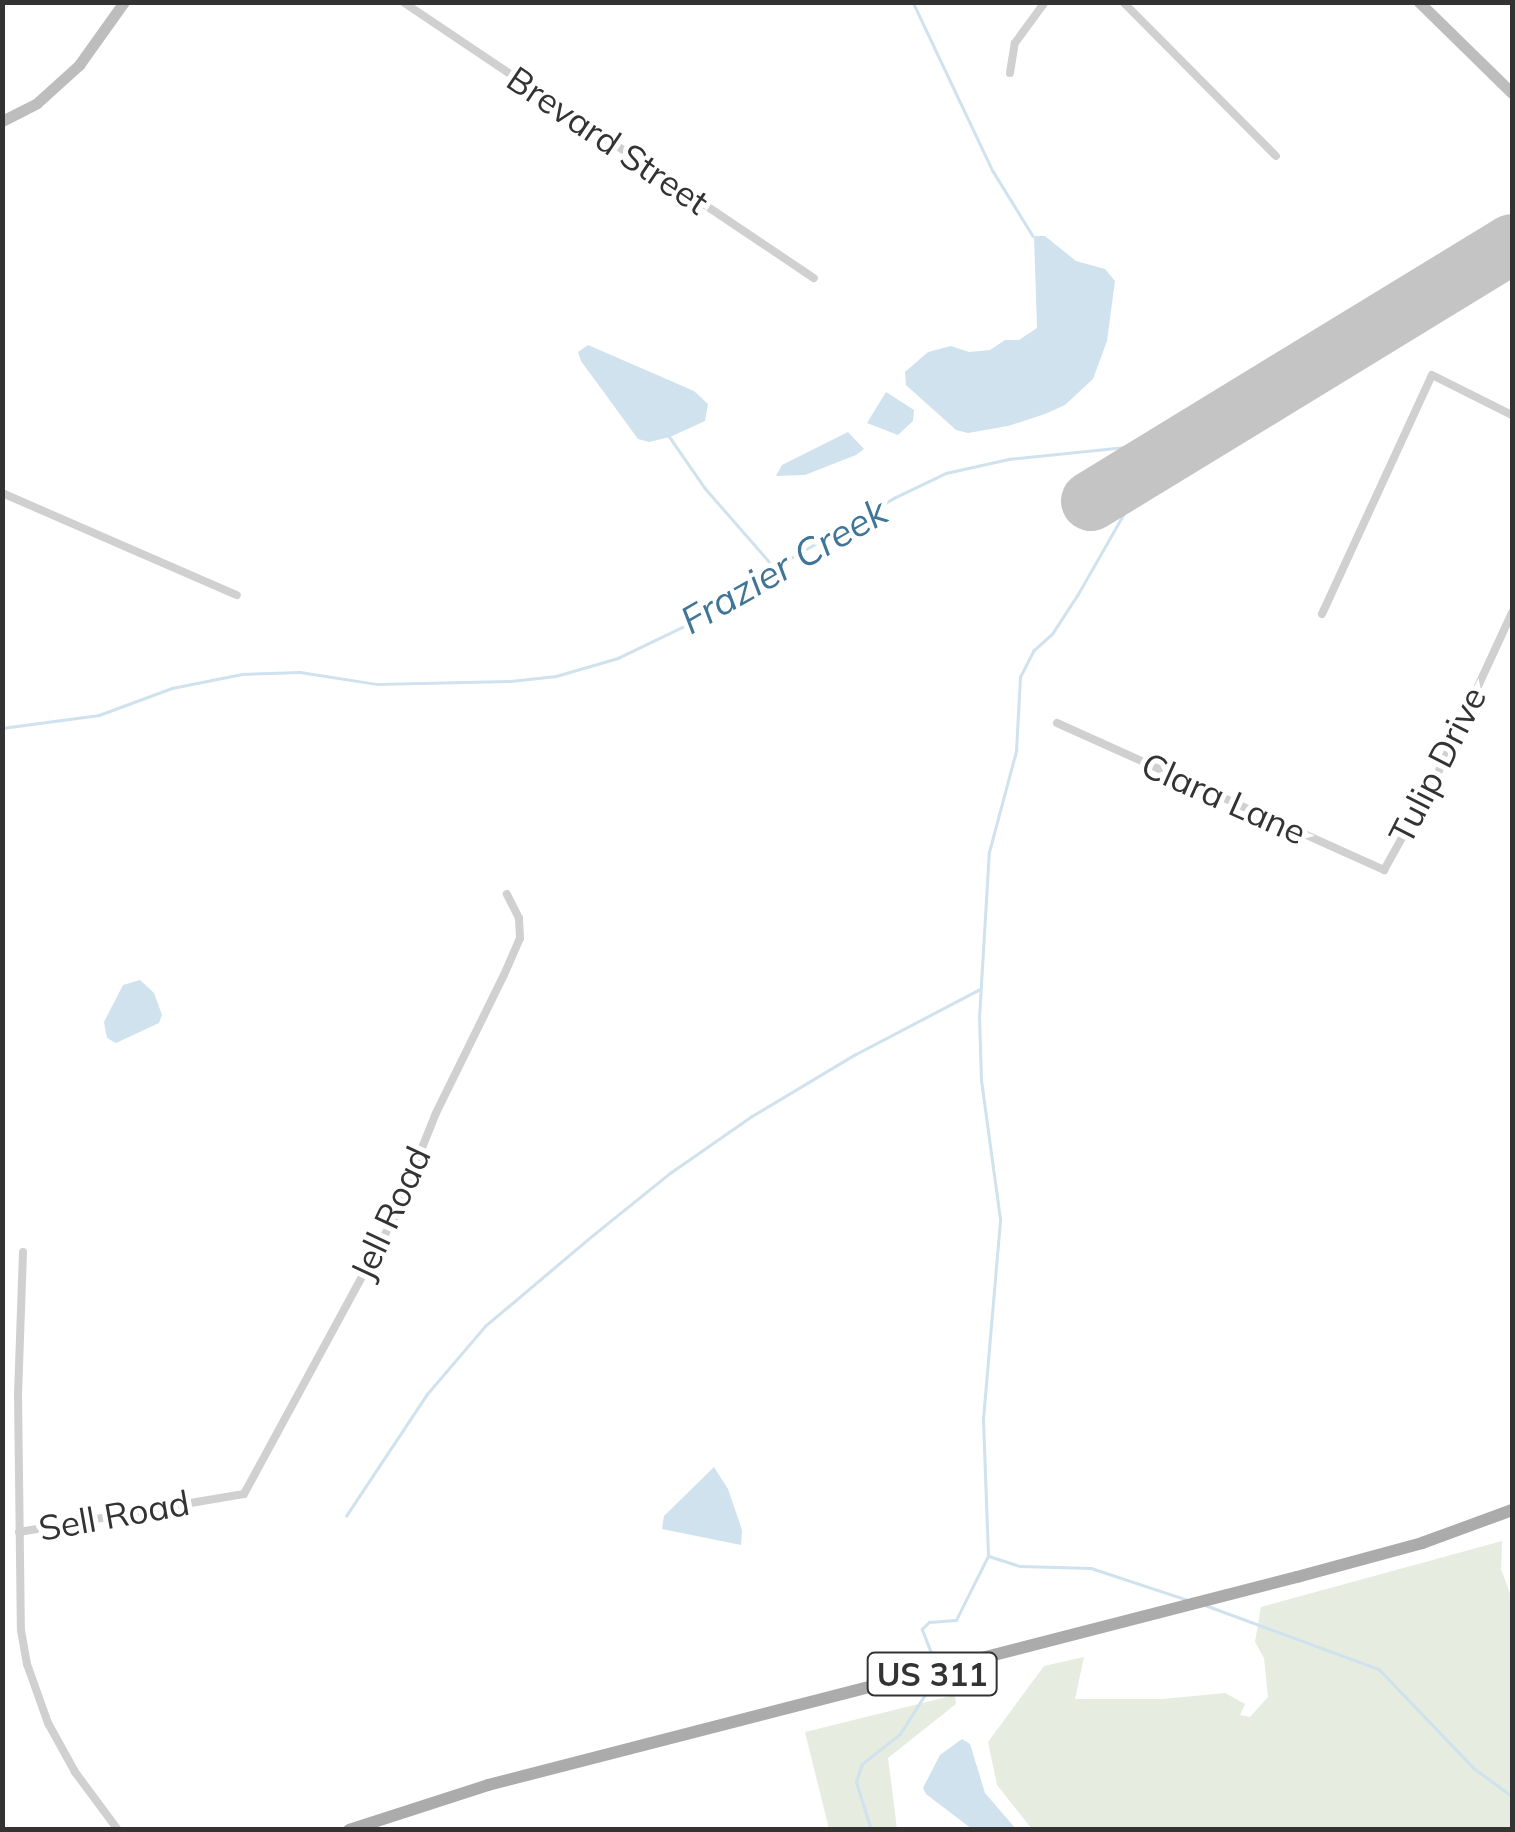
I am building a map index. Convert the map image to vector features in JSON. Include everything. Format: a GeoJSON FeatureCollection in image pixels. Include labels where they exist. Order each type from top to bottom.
{"type":"FeatureCollection","features":[{"type":"Feature","properties":{"kind":"main road","name":"US 311"},"geometry":{"type":"LineString","coordinates":[[349,1830],[474,1789],[1332,1568],[1422,1543],[1512,1510]]}},
{"type":"Feature","properties":{"kind":"street"},"geometry":{"type":"LineString","coordinates":[[2,121],[38,102],[79,65],[124,2]]}},
{"type":"Feature","properties":{"kind":"street","name":"Brevard Street"},"geometry":{"type":"LineString","coordinates":[[403,2],[814,278]]}},
{"type":"Feature","properties":{"kind":"street"},"geometry":{"type":"LineString","coordinates":[[1010,73],[1015,43],[1044,2]]}},
{"type":"Feature","properties":{"kind":"street"},"geometry":{"type":"LineString","coordinates":[[1123,2],[1276,156]]}},
{"type":"Feature","properties":{"kind":"street"},"geometry":{"type":"LineString","coordinates":[[1419,2],[1512,92]]}},
{"type":"Feature","properties":{"kind":"street"},"geometry":{"type":"LineString","coordinates":[[1322,614],[1432,375],[1512,416]]}},
{"type":"Feature","properties":{"kind":"street"},"geometry":{"type":"LineString","coordinates":[[2,492],[237,595]]}},
{"type":"Feature","properties":{"kind":"street","name":"Tulip Drive"},"geometry":{"type":"LineString","coordinates":[[1387,863],[1437,775],[1512,613]]}},
{"type":"Feature","properties":{"kind":"street","name":"Clara Lane"},"geometry":{"type":"LineString","coordinates":[[1057,723],[1384,870],[1387,863]]}},
{"type":"Feature","properties":{"kind":"street","name":"Jell Road"},"geometry":{"type":"LineString","coordinates":[[209,1498],[244,1494],[394,1218],[436,1112],[520,938],[519,918],[507,894]]}},
{"type":"Feature","properties":{"kind":"street","name":"Sell Road"},"geometry":{"type":"LineString","coordinates":[[23,1252],[21,1630],[36,1694],[61,1750],[118,1830]]}},
{"type":"Feature","properties":{"kind":"street","name":"Sell Road"},"geometry":{"type":"LineString","coordinates":[[19,1532],[209,1498]]}},
{"type":"Feature","properties":{"kind":"shaded area"},"geometry":{"type":"Polygon","coordinates":[[[1502,1541],[1501,1569],[1512,1599],[1512,1829],[1032,1829],[997,1785],[988,1742],[1044,1666],[1084,1657],[1075,1699],[1163,1699],[1225,1693],[1245,1704],[1240,1715],[1250,1717],[1268,1697],[1264,1658],[1255,1642],[1261,1607],[1502,1541]]]}},
{"type":"Feature","properties":{"kind":"shaded area"},"geometry":{"type":"Polygon","coordinates":[[[955,1695],[956,1704],[888,1758],[897,1829],[829,1829],[805,1732],[955,1695]]]}},
{"type":"Feature","properties":{"kind":"water"},"geometry":{"type":"Polygon","coordinates":[[[1034,236],[1045,236],[1076,261],[1105,269],[1115,281],[1107,341],[1093,379],[1065,405],[1045,414],[1008,426],[968,433],[956,430],[906,385],[905,372],[928,352],[951,346],[969,352],[990,350],[1005,340],[1019,340],[1037,328],[1034,236]]]}},
{"type":"Feature","properties":{"kind":"water"},"geometry":{"type":"Polygon","coordinates":[[[588,345],[694,391],[708,404],[705,421],[670,437],[649,442],[638,439],[581,361],[578,352],[588,345]]]}},
{"type":"Feature","properties":{"kind":"water"},"geometry":{"type":"Polygon","coordinates":[[[886,392],[914,410],[913,421],[898,435],[867,423],[886,392]]]}},
{"type":"Feature","properties":{"kind":"water"},"geometry":{"type":"Polygon","coordinates":[[[848,432],[864,449],[856,455],[805,475],[776,476],[782,465],[848,432]]]}},
{"type":"Feature","properties":{"kind":"water"},"geometry":{"type":"Polygon","coordinates":[[[140,980],[154,993],[162,1015],[159,1023],[116,1043],[107,1038],[104,1022],[123,985],[140,980]]]}},
{"type":"Feature","properties":{"kind":"water"},"geometry":{"type":"Polygon","coordinates":[[[714,1467],[728,1489],[742,1530],[741,1545],[662,1529],[664,1516],[714,1467]]]}},
{"type":"Feature","properties":{"kind":"water"},"geometry":{"type":"Polygon","coordinates":[[[962,1739],[970,1744],[985,1793],[1016,1829],[972,1829],[926,1794],[923,1788],[940,1755],[962,1739]]]}},
{"type":"Feature","properties":{"kind":"waterway"},"geometry":{"type":"LineString","coordinates":[[913,2],[993,171],[1033,236]]}},
{"type":"Feature","properties":{"kind":"waterway","name":"Frazier Creek"},"geometry":{"type":"LineString","coordinates":[[2,728],[99,715],[172,688],[242,674],[300,672],[377,684],[511,681],[556,676],[618,658],[695,621],[774,568],[894,498],[946,473],[1009,459],[1164,443],[1229,421],[1322,375],[1388,334],[1512,237]]}},
{"type":"Feature","properties":{"kind":"waterway"},"geometry":{"type":"LineString","coordinates":[[669,436],[705,488],[773,566]]}},
{"type":"Feature","properties":{"kind":"waterway"},"geometry":{"type":"LineString","coordinates":[[934,1661],[922,1629],[929,1622],[956,1620],[988,1556],[983,1419],[1000,1219],[981,1080],[979,1018],[989,852],[1016,751],[1020,677],[1033,651],[1052,634],[1078,594],[1163,445]]}},
{"type":"Feature","properties":{"kind":"waterway"},"geometry":{"type":"LineString","coordinates":[[346,1516],[427,1394],[485,1326],[587,1240],[670,1173],[752,1116],[854,1055],[980,989]]}},
{"type":"Feature","properties":{"kind":"waterway"},"geometry":{"type":"LineString","coordinates":[[989,1556],[1020,1566],[1091,1568],[1188,1600]]}},
{"type":"Feature","properties":{"kind":"waterway"},"geometry":{"type":"LineString","coordinates":[[1205,1605],[1379,1669],[1475,1769],[1512,1796]]}},
{"type":"Feature","properties":{"kind":"waterway"},"geometry":{"type":"LineString","coordinates":[[871,1830],[856,1782],[862,1764],[900,1734],[931,1685]]}},
{"type":"Feature","properties":{"kind":"runway"},"geometry":{"type":"LineString","coordinates":[[1091,501],[1512,244]]}}]}
